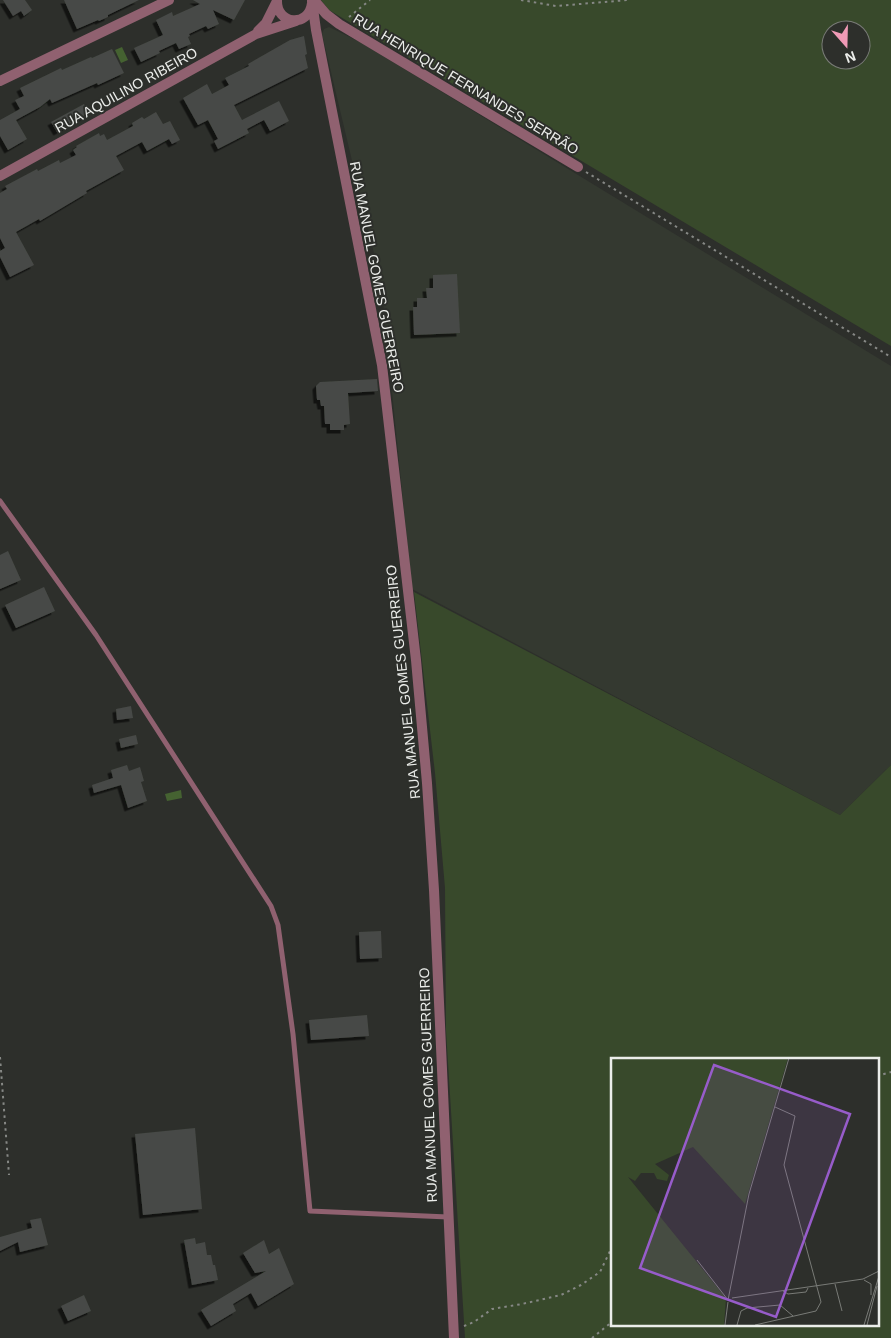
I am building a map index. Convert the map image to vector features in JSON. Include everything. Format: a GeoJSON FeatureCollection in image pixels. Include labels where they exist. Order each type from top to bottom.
{"type":"FeatureCollection","features":[{"type":"Feature","properties":{"kind":"street"},"geometry":{"type":"LineString","coordinates":[[0,81],[169,0]]}},
{"type":"Feature","properties":{"kind":"street"},"geometry":{"type":"LineString","coordinates":[[313,0],[339,24]]}},
{"type":"Feature","properties":{"kind":"street"},"geometry":{"type":"LineString","coordinates":[[309,22],[308,15],[313,0]]}},
{"type":"Feature","properties":{"kind":"street"},"geometry":{"type":"LineString","coordinates":[[277,1],[277,6],[282,15],[290,20],[339,24]]}},
{"type":"Feature","properties":{"kind":"street"},"geometry":{"type":"LineString","coordinates":[[256,34],[266,23],[277,1]]}},
{"type":"Feature","properties":{"kind":"street"},"geometry":{"type":"LineString","coordinates":[[256,34],[309,22]]}},
{"type":"Feature","properties":{"kind":"street","name":"RUA MANUEL GOMES GUERREIRO"},"geometry":{"type":"LineString","coordinates":[[309,22],[382,365],[415,651],[427,783],[434,890],[453,1335]]}},
{"type":"Feature","properties":{"kind":"street","name":"RUA HENRIQUE FERNANDES SERRÃO"},"geometry":{"type":"LineString","coordinates":[[339,24],[575,168]]}},
{"type":"Feature","properties":{"kind":"street","name":"RUA AQUILINO RIBEIRO"},"geometry":{"type":"LineString","coordinates":[[0,176],[5,169],[256,34]]}},
{"type":"Feature","properties":{"kind":"lane"},"geometry":{"type":"LineString","coordinates":[[0,501],[96,635],[271,906],[278,925],[293,1034],[310,1211],[448,1217]]}},
{"type":"Feature","properties":{"kind":"path"},"geometry":{"type":"LineString","coordinates":[[339,24],[370,0]]}},
{"type":"Feature","properties":{"kind":"path"},"geometry":{"type":"LineString","coordinates":[[521,0],[556,6],[628,0]]}},
{"type":"Feature","properties":{"kind":"path"},"geometry":{"type":"LineString","coordinates":[[575,168],[891,357]]}},
{"type":"Feature","properties":{"kind":"path"},"geometry":{"type":"LineString","coordinates":[[0,1057],[10,1175]]}},
{"type":"Feature","properties":{"kind":"path"},"geometry":{"type":"LineString","coordinates":[[878,1076],[891,1072]]}},
{"type":"Feature","properties":{"kind":"path"},"geometry":{"type":"LineString","coordinates":[[453,1335],[492,1309],[561,1295],[581,1285],[600,1272],[611,1249]]}},
{"type":"Feature","properties":{"kind":"path"},"geometry":{"type":"LineString","coordinates":[[592,1338],[611,1323]]}},
{"type":"Feature","properties":{"kind":"shaded area"},"geometry":{"type":"Polygon","coordinates":[[[321,0],[891,0],[891,346],[329,10],[321,0]]]}},
{"type":"Feature","properties":{"kind":"shaded area"},"geometry":{"type":"Polygon","coordinates":[[[329,27],[360,42],[891,366],[891,765],[840,815],[412,589],[381,283],[322,34],[324,29],[329,27]]]}},
{"type":"Feature","properties":{"kind":"shaded area"},"geometry":{"type":"Polygon","coordinates":[[[122,47],[128,60],[121,63],[115,50],[122,47]]]}},
{"type":"Feature","properties":{"kind":"shaded area"},"geometry":{"type":"Polygon","coordinates":[[[414,592],[840,815],[891,765],[891,1338],[465,1338],[446,1030],[445,888],[435,773],[414,592]]]}},
{"type":"Feature","properties":{"kind":"shaded area"},"geometry":{"type":"Polygon","coordinates":[[[181,790],[182,798],[167,801],[165,794],[181,790]]]}},
{"type":"Feature","properties":{"kind":"building"},"geometry":{"type":"Polygon","coordinates":[[[3,0],[25,0],[32,10],[24,16],[21,11],[13,16],[3,0]]]}},
{"type":"Feature","properties":{"kind":"building"},"geometry":{"type":"Polygon","coordinates":[[[64,0],[139,0],[108,15],[108,17],[77,29],[64,0]]]}},
{"type":"Feature","properties":{"kind":"building"},"geometry":{"type":"Polygon","coordinates":[[[193,0],[245,0],[234,20],[213,10],[219,24],[208,29],[206,26],[189,34],[190,36],[188,37],[191,44],[179,49],[176,43],[141,62],[134,48],[163,35],[156,20],[172,12],[173,16],[200,4],[193,0]]]}},
{"type":"Feature","properties":{"kind":"building"},"geometry":{"type":"Polygon","coordinates":[[[304,36],[308,68],[234,105],[242,120],[279,101],[289,121],[270,131],[264,120],[247,129],[249,133],[218,149],[214,141],[218,139],[208,120],[198,125],[183,98],[207,84],[212,94],[229,85],[225,78],[249,66],[248,64],[290,40],[304,36]]]}},
{"type":"Feature","properties":{"kind":"building"},"geometry":{"type":"Polygon","coordinates":[[[112,49],[124,73],[52,103],[50,99],[40,107],[16,120],[27,139],[8,150],[0,136],[0,120],[20,109],[15,100],[24,96],[20,88],[61,68],[62,70],[112,49]]]}},
{"type":"Feature","properties":{"kind":"building"},"geometry":{"type":"Polygon","coordinates":[[[84,104],[89,115],[72,122],[72,124],[57,132],[51,122],[84,104]]]}},
{"type":"Feature","properties":{"kind":"building"},"geometry":{"type":"Polygon","coordinates":[[[156,112],[163,124],[170,121],[180,140],[172,144],[169,139],[147,151],[142,142],[116,156],[124,170],[86,191],[87,193],[40,221],[39,219],[16,232],[34,265],[10,277],[0,257],[0,251],[5,248],[0,238],[0,193],[7,189],[5,186],[37,169],[38,171],[59,160],[60,163],[76,155],[73,150],[76,146],[99,133],[100,136],[104,134],[107,140],[133,126],[132,123],[142,117],[144,119],[156,112]]]}},
{"type":"Feature","properties":{"kind":"building"},"geometry":{"type":"Polygon","coordinates":[[[457,274],[460,333],[414,335],[413,307],[417,307],[417,298],[427,298],[426,288],[433,288],[433,275],[457,274]]]}},
{"type":"Feature","properties":{"kind":"building"},"geometry":{"type":"Polygon","coordinates":[[[377,379],[378,391],[348,393],[350,424],[344,425],[344,430],[330,430],[330,424],[325,424],[324,406],[321,406],[320,400],[317,400],[316,386],[320,382],[377,379]]]}},
{"type":"Feature","properties":{"kind":"building"},"geometry":{"type":"Polygon","coordinates":[[[8,551],[21,580],[0,589],[0,555],[8,551]]]}},
{"type":"Feature","properties":{"kind":"building"},"geometry":{"type":"Polygon","coordinates":[[[44,587],[55,611],[16,628],[5,605],[44,587]]]}},
{"type":"Feature","properties":{"kind":"building"},"geometry":{"type":"Polygon","coordinates":[[[131,706],[133,718],[117,720],[116,709],[131,706]]]}},
{"type":"Feature","properties":{"kind":"building"},"geometry":{"type":"Polygon","coordinates":[[[136,735],[138,744],[121,748],[119,739],[136,735]]]}},
{"type":"Feature","properties":{"kind":"building"},"geometry":{"type":"Polygon","coordinates":[[[127,765],[129,771],[140,767],[144,781],[141,782],[147,801],[128,808],[121,785],[94,793],[92,785],[113,778],[111,770],[127,765]]]}},
{"type":"Feature","properties":{"kind":"building"},"geometry":{"type":"Polygon","coordinates":[[[381,931],[382,958],[360,959],[359,932],[381,931]]]}},
{"type":"Feature","properties":{"kind":"building"},"geometry":{"type":"Polygon","coordinates":[[[367,1015],[369,1036],[311,1040],[309,1020],[367,1015]]]}},
{"type":"Feature","properties":{"kind":"building"},"geometry":{"type":"Polygon","coordinates":[[[195,1128],[202,1209],[143,1215],[135,1134],[195,1128]]]}},
{"type":"Feature","properties":{"kind":"building"},"geometry":{"type":"Polygon","coordinates":[[[41,1218],[48,1245],[20,1252],[18,1242],[0,1251],[0,1237],[32,1228],[30,1220],[41,1218]]]}},
{"type":"Feature","properties":{"kind":"building"},"geometry":{"type":"Polygon","coordinates":[[[195,1238],[196,1244],[205,1242],[207,1255],[211,1255],[218,1280],[192,1285],[184,1240],[195,1238]]]}},
{"type":"Feature","properties":{"kind":"building"},"geometry":{"type":"Polygon","coordinates":[[[264,1240],[269,1254],[279,1248],[294,1284],[258,1306],[251,1293],[233,1304],[236,1311],[211,1326],[201,1310],[266,1271],[255,1273],[243,1253],[264,1240]]]}},
{"type":"Feature","properties":{"kind":"building"},"geometry":{"type":"Polygon","coordinates":[[[84,1295],[91,1311],[68,1321],[61,1306],[84,1295]]]}}]}
